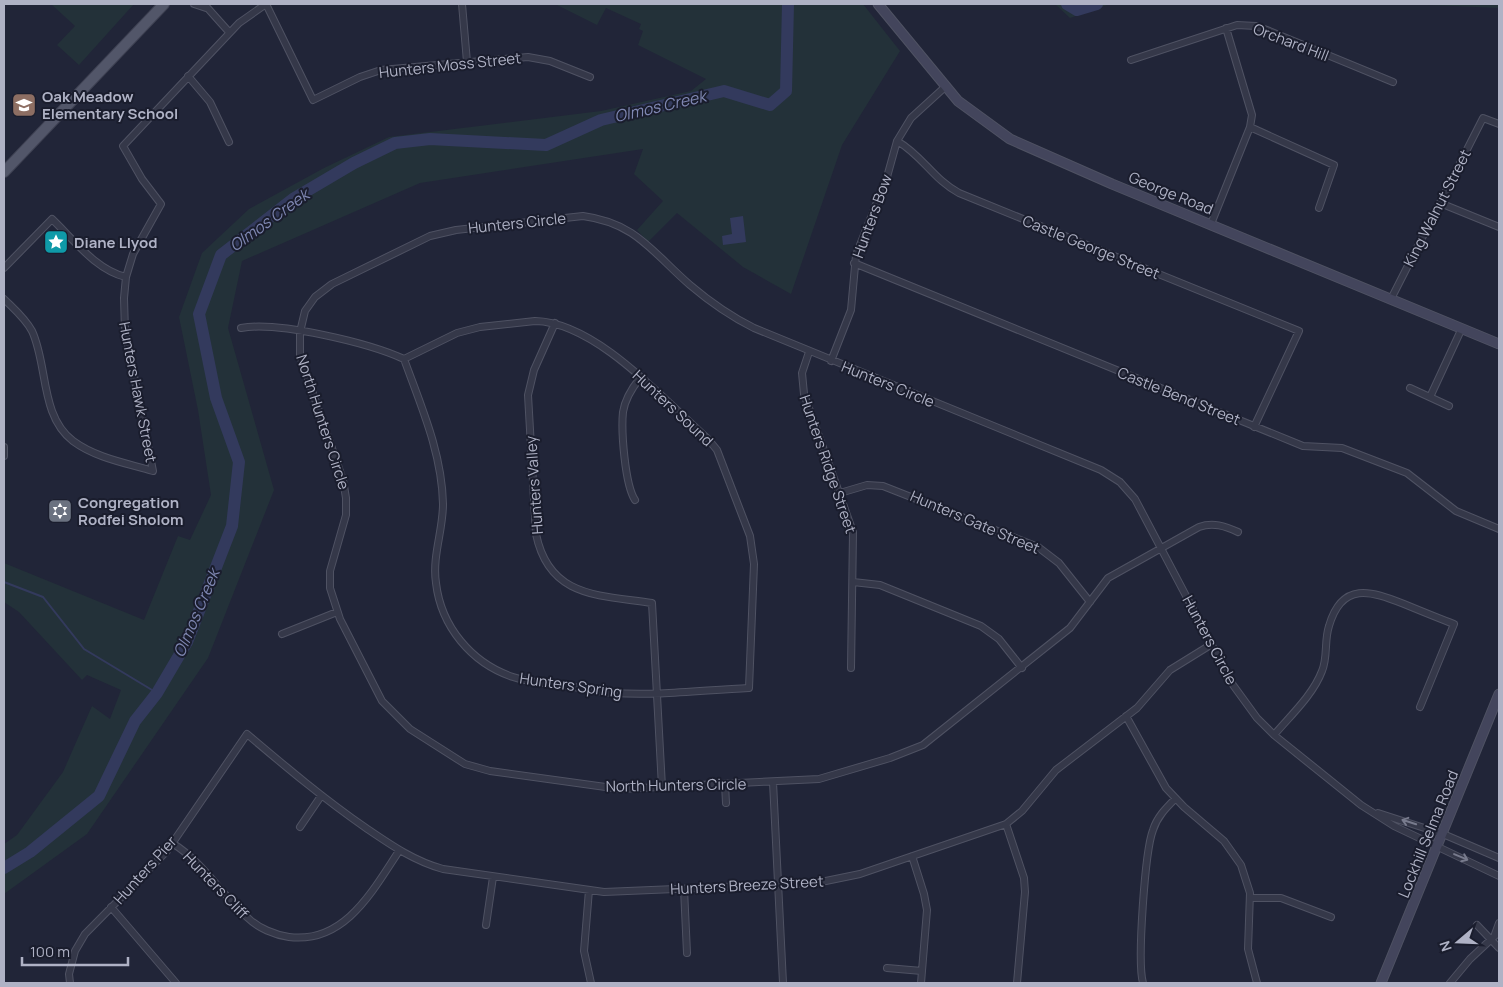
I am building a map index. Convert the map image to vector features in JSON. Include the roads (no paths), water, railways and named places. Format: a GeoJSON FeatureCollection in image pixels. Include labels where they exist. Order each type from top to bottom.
{"type":"FeatureCollection","features":[{"type":"Feature","properties":{"kind":"main road"},"geometry":{"type":"LineString","coordinates":[[4,172],[164,4]]}},
{"type":"Feature","properties":{"kind":"street"},"geometry":{"type":"LineString","coordinates":[[194,4],[205,6],[229,32]]}},
{"type":"Feature","properties":{"kind":"street","name":"Hunters Hawk Street"},"geometry":{"type":"LineString","coordinates":[[4,299],[20,315],[32,331],[52,411],[67,435],[82,447],[103,456],[152,471],[125,331],[124,306],[126,277],[140,239],[161,204],[142,179],[123,146],[229,32],[266,4]]}},
{"type":"Feature","properties":{"kind":"street","name":"Hunters Moss Street"},"geometry":{"type":"LineString","coordinates":[[266,4],[313,100],[360,77],[381,70],[467,62],[539,57],[590,77]]}},
{"type":"Feature","properties":{"kind":"street"},"geometry":{"type":"LineString","coordinates":[[462,4],[467,62]]}},
{"type":"Feature","properties":{"kind":"street","name":"George Road"},"geometry":{"type":"LineString","coordinates":[[878,4],[944,87],[976,115],[1010,139],[1499,344]]}},
{"type":"Feature","properties":{"kind":"street","name":"Orchard Hill"},"geometry":{"type":"LineString","coordinates":[[1132,60],[1226,28],[1237,25],[1256,26],[1392,82]]}},
{"type":"Feature","properties":{"kind":"street"},"geometry":{"type":"LineString","coordinates":[[1210,224],[1250,127],[1252,115],[1250,101],[1226,28]]}},
{"type":"Feature","properties":{"kind":"street"},"geometry":{"type":"LineString","coordinates":[[188,76],[210,102],[229,142]]}},
{"type":"Feature","properties":{"kind":"street","name":"Hunters Bow"},"geometry":{"type":"LineString","coordinates":[[831,361],[851,310],[854,263],[888,177],[897,141],[911,118],[944,87]]}},
{"type":"Feature","properties":{"kind":"street","name":"King Walnut Street"},"geometry":{"type":"LineString","coordinates":[[1391,299],[1483,118],[1499,124]]}},
{"type":"Feature","properties":{"kind":"street"},"geometry":{"type":"LineString","coordinates":[[1250,127],[1334,165],[1319,208]]}},
{"type":"Feature","properties":{"kind":"street","name":"Castle George Street"},"geometry":{"type":"LineString","coordinates":[[897,141],[911,149],[946,186],[959,193],[1299,331],[1254,427]]}},
{"type":"Feature","properties":{"kind":"street"},"geometry":{"type":"LineString","coordinates":[[1440,203],[1499,228]]}},
{"type":"Feature","properties":{"kind":"street","name":"Hunters Circle"},"geometry":{"type":"LineString","coordinates":[[300,332],[305,311],[323,290],[430,236],[456,230],[583,216],[602,218],[625,227],[726,313],[754,328],[1108,474],[1131,493],[1245,703],[1274,735],[1346,795],[1394,826],[1499,876]]}},
{"type":"Feature","properties":{"kind":"street"},"geometry":{"type":"LineString","coordinates":[[4,268],[52,219],[96,261],[109,271],[126,277]]}},
{"type":"Feature","properties":{"kind":"street","name":"Castle Bend Street"},"geometry":{"type":"LineString","coordinates":[[854,263],[1304,446],[1342,448],[1407,473],[1456,510],[1499,529]]}},
{"type":"Feature","properties":{"kind":"street","name":"Hunters Sound"},"geometry":{"type":"LineString","coordinates":[[404,359],[458,333],[480,327],[535,321],[556,322],[602,346],[708,439],[717,450],[750,536],[754,564],[749,688]]}},
{"type":"Feature","properties":{"kind":"street","name":"Hunters Valley"},"geometry":{"type":"LineString","coordinates":[[556,322],[534,370],[528,395],[538,546],[547,566],[567,585],[586,593],[652,603],[657,693]]}},
{"type":"Feature","properties":{"kind":"street"},"geometry":{"type":"LineString","coordinates":[[241,328],[258,324],[375,348],[404,359]]}},
{"type":"Feature","properties":{"kind":"street"},"geometry":{"type":"LineString","coordinates":[[1430,397],[1462,328]]}},
{"type":"Feature","properties":{"kind":"street","name":"North Hunters Circle"},"geometry":{"type":"LineString","coordinates":[[300,332],[302,363],[345,489],[346,515],[330,571],[330,588],[337,612],[382,701],[400,721],[453,758],[490,771],[606,787],[662,787],[773,782],[830,777],[909,751],[923,744],[1022,668],[1070,628],[1108,578],[1202,525],[1223,525],[1238,532]]}},
{"type":"Feature","properties":{"kind":"street","name":"Hunters Ridge Street"},"geometry":{"type":"LineString","coordinates":[[809,352],[802,373],[804,394],[854,532],[851,668]]}},
{"type":"Feature","properties":{"kind":"street","name":"Hunters Spring"},"geometry":{"type":"LineString","coordinates":[[404,359],[436,450],[440,469],[443,506],[435,557],[435,581],[440,605],[457,636],[482,662],[513,677],[612,693],[657,693],[749,688]]}},
{"type":"Feature","properties":{"kind":"street"},"geometry":{"type":"LineString","coordinates":[[635,500],[627,482],[623,414],[631,391],[640,378]]}},
{"type":"Feature","properties":{"kind":"street"},"geometry":{"type":"LineString","coordinates":[[1410,388],[1449,406]]}},
{"type":"Feature","properties":{"kind":"street"},"geometry":{"type":"LineString","coordinates":[[4,447],[4,456]]}},
{"type":"Feature","properties":{"kind":"street","name":"Hunters Gate Street"},"geometry":{"type":"LineString","coordinates":[[840,492],[867,484],[883,486],[1038,547],[1058,563],[1090,602]]}},
{"type":"Feature","properties":{"kind":"street"},"geometry":{"type":"LineString","coordinates":[[853,582],[880,585],[981,626],[999,639],[1022,668]]}},
{"type":"Feature","properties":{"kind":"street"},"geometry":{"type":"LineString","coordinates":[[1274,735],[1306,696],[1322,671],[1329,626],[1334,613],[1345,598],[1357,592],[1376,593],[1454,624],[1420,707]]}},
{"type":"Feature","properties":{"kind":"street"},"geometry":{"type":"LineString","coordinates":[[282,634],[337,612]]}},
{"type":"Feature","properties":{"kind":"street","name":"Hunters Breeze Street"},"geometry":{"type":"LineString","coordinates":[[247,734],[321,796],[399,851],[420,862],[438,868],[589,890],[622,892],[779,885],[838,879],[1006,824],[1022,812],[1056,770],[1146,700],[1176,665],[1212,644]]}},
{"type":"Feature","properties":{"kind":"street"},"geometry":{"type":"LineString","coordinates":[[657,693],[662,787]]}},
{"type":"Feature","properties":{"kind":"street","name":"Lockhill Selma Road"},"geometry":{"type":"LineString","coordinates":[[1381,983],[1499,694]]}},
{"type":"Feature","properties":{"kind":"street"},"geometry":{"type":"LineString","coordinates":[[1126,716],[1158,776],[1175,799],[1230,848],[1245,874],[1250,898],[1248,949],[1256,983]]}},
{"type":"Feature","properties":{"kind":"street","name":"Hunters Pier"},"geometry":{"type":"LineString","coordinates":[[70,983],[69,974],[75,951],[85,934],[172,843],[247,734]]}},
{"type":"Feature","properties":{"kind":"street"},"geometry":{"type":"LineString","coordinates":[[773,782],[783,983]]}},
{"type":"Feature","properties":{"kind":"street"},"geometry":{"type":"LineString","coordinates":[[725,784],[726,803]]}},
{"type":"Feature","properties":{"kind":"street"},"geometry":{"type":"LineString","coordinates":[[300,827],[321,796]]}},
{"type":"Feature","properties":{"kind":"street"},"geometry":{"type":"LineString","coordinates":[[1143,983],[1140,963],[1150,840],[1157,820],[1175,799]]}},
{"type":"Feature","properties":{"kind":"street","name":"Hunters Circle"},"geometry":{"type":"LineString","coordinates":[[1374,813],[1443,834],[1499,858]]}},
{"type":"Feature","properties":{"kind":"street"},"geometry":{"type":"LineString","coordinates":[[1006,824],[1024,885],[1017,983]]}},
{"type":"Feature","properties":{"kind":"street","name":"Hunters Cliff"},"geometry":{"type":"LineString","coordinates":[[172,843],[194,859],[248,919],[278,935],[300,938],[333,928],[352,916],[365,901],[399,851]]}},
{"type":"Feature","properties":{"kind":"street"},"geometry":{"type":"LineString","coordinates":[[912,856],[924,894],[926,910],[921,983]]}},
{"type":"Feature","properties":{"kind":"street"},"geometry":{"type":"LineString","coordinates":[[486,925],[493,877]]}},
{"type":"Feature","properties":{"kind":"street"},"geometry":{"type":"LineString","coordinates":[[684,889],[687,953]]}},
{"type":"Feature","properties":{"kind":"street"},"geometry":{"type":"LineString","coordinates":[[589,890],[584,950],[591,983]]}},
{"type":"Feature","properties":{"kind":"street"},"geometry":{"type":"LineString","coordinates":[[1250,898],[1281,898],[1331,917]]}},
{"type":"Feature","properties":{"kind":"street"},"geometry":{"type":"LineString","coordinates":[[112,907],[176,983]]}},
{"type":"Feature","properties":{"kind":"street"},"geometry":{"type":"LineString","coordinates":[[1450,983],[1470,958],[1495,935],[1499,923]]}},
{"type":"Feature","properties":{"kind":"street"},"geometry":{"type":"LineString","coordinates":[[1478,925],[1495,935],[1499,948]]}},
{"type":"Feature","properties":{"kind":"street"},"geometry":{"type":"LineString","coordinates":[[886,968],[922,971]]}},
{"type":"Feature","properties":{"kind":"water"},"geometry":{"type":"Polygon","coordinates":[[[743,216],[746,242],[723,245],[722,236],[732,234],[730,218],[743,216]]]}},
{"type":"Feature","properties":{"kind":"waterway","name":"Olmos Creek"},"geometry":{"type":"LineString","coordinates":[[4,868],[30,852],[99,796],[135,721],[157,693],[187,642],[232,526],[239,462],[216,398],[199,314],[221,255],[293,199],[354,163],[395,143],[430,139],[546,145],[601,120],[724,91],[770,105],[786,91],[788,4]]}},
{"type":"Feature","properties":{"kind":"waterway","name":"Olmos Creek"},"geometry":{"type":"LineString","coordinates":[[1067,4],[1077,10],[1097,4]]}},
{"type":"Feature","properties":{"kind":"waterway"},"geometry":{"type":"LineString","coordinates":[[4,582],[43,597],[84,649],[157,693]]}},
{"type":"Feature","properties":{"kind":"place","name":"Oak Meadow Elementary School"},"geometry":{"type":"Point","coordinates":[24,105]}},
{"type":"Feature","properties":{"kind":"place","name":"Diane Llyod"},"geometry":{"type":"Point","coordinates":[56,242]}},
{"type":"Feature","properties":{"kind":"place","name":"Congregation Rodfei Sholom"},"geometry":{"type":"Point","coordinates":[60,511]}}]}
